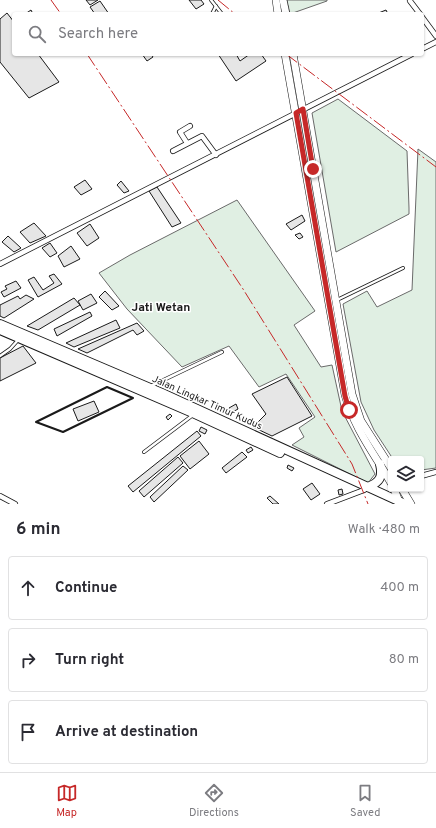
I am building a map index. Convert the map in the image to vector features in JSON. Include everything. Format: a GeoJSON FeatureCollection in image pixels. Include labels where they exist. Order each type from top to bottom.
{"type":"FeatureCollection","features":[{"type":"Feature","properties":{"kind":"highway","name":"Jalan Lingkar Timur Kudus"},"geometry":{"type":"LineString","coordinates":[[0,324],[149,387],[366,489],[392,504]]}},
{"type":"Feature","properties":{"kind":"highway","name":"Jalan Lingkar Timur Kudus"},"geometry":{"type":"LineString","coordinates":[[0,330],[401,503]]}},
{"type":"Feature","properties":{"kind":"highway"},"geometry":{"type":"LineString","coordinates":[[366,489],[380,481],[382,477],[380,464]]}},
{"type":"Feature","properties":{"kind":"main road"},"geometry":{"type":"LineString","coordinates":[[276,0],[278,12]]}},
{"type":"Feature","properties":{"kind":"main road"},"geometry":{"type":"LineString","coordinates":[[283,0],[286,12]]}},
{"type":"Feature","properties":{"kind":"main road"},"geometry":{"type":"LineString","coordinates":[[285,56],[345,396],[349,410],[363,440],[388,478]]}},
{"type":"Feature","properties":{"kind":"main road"},"geometry":{"type":"LineString","coordinates":[[293,56],[356,407],[369,436],[388,464]]}},
{"type":"Feature","properties":{"kind":"main road"},"geometry":{"type":"LineString","coordinates":[[396,492],[401,503]]}},
{"type":"Feature","properties":{"kind":"main road"},"geometry":{"type":"LineString","coordinates":[[404,492],[411,504]]}},
{"type":"Feature","properties":{"kind":"street"},"geometry":{"type":"LineString","coordinates":[[410,1],[418,12]]}},
{"type":"Feature","properties":{"kind":"street"},"geometry":{"type":"LineString","coordinates":[[424,20],[436,36]]}},
{"type":"Feature","properties":{"kind":"street"},"geometry":{"type":"LineString","coordinates":[[424,48],[436,42]]}},
{"type":"Feature","properties":{"kind":"street"},"geometry":{"type":"LineString","coordinates":[[0,264],[408,56]]}},
{"type":"Feature","properties":{"kind":"street"},"geometry":{"type":"LineString","coordinates":[[187,143],[180,133],[190,126]]}},
{"type":"Feature","properties":{"kind":"street"},"geometry":{"type":"LineString","coordinates":[[173,151],[202,136],[216,155]]}},
{"type":"Feature","properties":{"kind":"street"},"geometry":{"type":"LineString","coordinates":[[424,475],[436,472]]}},
{"type":"Feature","properties":{"kind":"street"},"geometry":{"type":"LineString","coordinates":[[326,504],[366,489]]}},
{"type":"Feature","properties":{"kind":"street"},"geometry":{"type":"LineString","coordinates":[[0,496],[15,504]]}},
{"type":"Feature","properties":{"kind":"lane"},"geometry":{"type":"LineString","coordinates":[[211,0],[220,12]]}},
{"type":"Feature","properties":{"kind":"lane"},"geometry":{"type":"LineString","coordinates":[[213,12],[216,6]]}},
{"type":"Feature","properties":{"kind":"lane"},"geometry":{"type":"LineString","coordinates":[[337,300],[403,268]]}},
{"type":"Feature","properties":{"kind":"lane"},"geometry":{"type":"LineString","coordinates":[[0,356],[10,349],[19,339]]}},
{"type":"Feature","properties":{"kind":"lane"},"geometry":{"type":"LineString","coordinates":[[149,387],[222,352]]}},
{"type":"Feature","properties":{"kind":"lane"},"geometry":{"type":"LineString","coordinates":[[144,452],[195,414]]}},
{"type":"Feature","properties":{"kind":"green space"},"geometry":{"type":"Polygon","coordinates":[[[287,0],[327,0],[296,12],[290,12],[287,0]]]}},
{"type":"Feature","properties":{"kind":"green space"},"geometry":{"type":"Polygon","coordinates":[[[338,99],[407,151],[409,214],[336,252],[312,113],[338,99]]]}},
{"type":"Feature","properties":{"kind":"green space"},"geometry":{"type":"Polygon","coordinates":[[[418,149],[436,162],[436,468],[424,470],[424,456],[391,456],[374,430],[361,402],[343,304],[367,291],[377,307],[412,290],[418,149]]]}},
{"type":"Feature","properties":{"kind":"green space"},"geometry":{"type":"Polygon","coordinates":[[[237,200],[315,311],[294,325],[321,367],[332,365],[342,411],[375,474],[368,483],[292,445],[304,437],[299,428],[315,417],[286,374],[259,387],[229,346],[182,367],[127,309],[99,273],[130,255],[237,200]]]}},
{"type":"Feature","properties":{"kind":"building"},"geometry":{"type":"Polygon","coordinates":[[[86,0],[98,0],[90,5],[86,0]]]}},
{"type":"Feature","properties":{"kind":"building"},"geometry":{"type":"Polygon","coordinates":[[[189,0],[201,0],[204,4],[196,9],[189,0]]]}},
{"type":"Feature","properties":{"kind":"building"},"geometry":{"type":"Polygon","coordinates":[[[100,1],[108,12],[94,12],[90,7],[100,1]]]}},
{"type":"Feature","properties":{"kind":"building"},"geometry":{"type":"Polygon","coordinates":[[[7,13],[12,19],[12,56],[40,56],[59,82],[29,98],[0,62],[0,19],[7,13]]]}},
{"type":"Feature","properties":{"kind":"building"},"geometry":{"type":"Polygon","coordinates":[[[143,56],[152,56],[153,57],[147,61],[143,56]]]}},
{"type":"Feature","properties":{"kind":"building"},"geometry":{"type":"Polygon","coordinates":[[[219,56],[237,56],[240,61],[247,56],[262,56],[266,61],[236,81],[219,56]]]}},
{"type":"Feature","properties":{"kind":"building"},"geometry":{"type":"Polygon","coordinates":[[[85,180],[92,189],[81,195],[74,187],[85,180]]]}},
{"type":"Feature","properties":{"kind":"building"},"geometry":{"type":"Polygon","coordinates":[[[121,181],[129,191],[124,193],[117,185],[121,181]]]}},
{"type":"Feature","properties":{"kind":"building"},"geometry":{"type":"Polygon","coordinates":[[[157,187],[181,223],[172,227],[149,191],[157,187]]]}},
{"type":"Feature","properties":{"kind":"building"},"geometry":{"type":"Polygon","coordinates":[[[302,215],[305,221],[291,230],[286,224],[302,215]]]}},
{"type":"Feature","properties":{"kind":"building"},"geometry":{"type":"Polygon","coordinates":[[[34,223],[46,236],[30,243],[20,232],[34,223]]]}},
{"type":"Feature","properties":{"kind":"building"},"geometry":{"type":"Polygon","coordinates":[[[90,224],[99,238],[87,246],[77,233],[90,224]]]}},
{"type":"Feature","properties":{"kind":"building"},"geometry":{"type":"Polygon","coordinates":[[[300,233],[303,237],[299,239],[295,235],[300,233]]]}},
{"type":"Feature","properties":{"kind":"building"},"geometry":{"type":"Polygon","coordinates":[[[8,236],[21,248],[14,252],[2,242],[8,236]]]}},
{"type":"Feature","properties":{"kind":"building"},"geometry":{"type":"Polygon","coordinates":[[[50,243],[57,253],[50,257],[42,248],[50,243]]]}},
{"type":"Feature","properties":{"kind":"building"},"geometry":{"type":"Polygon","coordinates":[[[71,246],[80,259],[64,267],[58,256],[71,246]]]}},
{"type":"Feature","properties":{"kind":"building"},"geometry":{"type":"Polygon","coordinates":[[[54,274],[62,284],[38,297],[28,280],[34,277],[43,290],[54,283],[49,276],[54,274]]]}},
{"type":"Feature","properties":{"kind":"building"},"geometry":{"type":"Polygon","coordinates":[[[16,281],[21,288],[4,297],[1,292],[7,289],[5,286],[16,281]]]}},
{"type":"Feature","properties":{"kind":"building"},"geometry":{"type":"Polygon","coordinates":[[[105,291],[119,306],[112,310],[99,297],[105,291]]]}},
{"type":"Feature","properties":{"kind":"building"},"geometry":{"type":"Polygon","coordinates":[[[91,294],[97,303],[83,310],[78,301],[91,294]]]}},
{"type":"Feature","properties":{"kind":"building"},"geometry":{"type":"Polygon","coordinates":[[[26,295],[34,299],[4,318],[0,316],[0,305],[18,296],[20,299],[26,295]]]}},
{"type":"Feature","properties":{"kind":"building"},"geometry":{"type":"Polygon","coordinates":[[[74,298],[80,305],[38,330],[27,326],[74,298]]]}},
{"type":"Feature","properties":{"kind":"building"},"geometry":{"type":"Polygon","coordinates":[[[90,312],[92,316],[57,336],[54,329],[90,312]]]}},
{"type":"Feature","properties":{"kind":"building"},"geometry":{"type":"Polygon","coordinates":[[[116,320],[120,328],[74,347],[66,343],[116,320]]]}},
{"type":"Feature","properties":{"kind":"building"},"geometry":{"type":"Polygon","coordinates":[[[137,323],[144,331],[137,335],[133,330],[87,353],[78,349],[137,323]]]}},
{"type":"Feature","properties":{"kind":"building"},"geometry":{"type":"Polygon","coordinates":[[[23,346],[36,363],[0,381],[0,358],[23,346]]]}},
{"type":"Feature","properties":{"kind":"building"},"geometry":{"type":"Polygon","coordinates":[[[287,377],[312,416],[272,436],[253,427],[266,414],[252,394],[287,377]]]}},
{"type":"Feature","properties":{"kind":"building"},"geometry":{"type":"Polygon","coordinates":[[[94,401],[99,412],[78,421],[73,409],[94,401]]]}},
{"type":"Feature","properties":{"kind":"building"},"geometry":{"type":"Polygon","coordinates":[[[236,404],[238,409],[231,413],[229,408],[236,404]]]}},
{"type":"Feature","properties":{"kind":"building"},"geometry":{"type":"Polygon","coordinates":[[[170,414],[172,416],[168,420],[166,417],[170,414]]]}},
{"type":"Feature","properties":{"kind":"building"},"geometry":{"type":"Polygon","coordinates":[[[201,427],[207,430],[205,434],[199,431],[201,427]]]}},
{"type":"Feature","properties":{"kind":"building"},"geometry":{"type":"Polygon","coordinates":[[[197,431],[201,436],[133,492],[128,486],[197,431]]]}},
{"type":"Feature","properties":{"kind":"building"},"geometry":{"type":"Polygon","coordinates":[[[199,441],[209,454],[190,469],[180,456],[199,441]]]}},
{"type":"Feature","properties":{"kind":"building"},"geometry":{"type":"Polygon","coordinates":[[[251,447],[253,450],[248,453],[246,450],[251,447]]]}},
{"type":"Feature","properties":{"kind":"building"},"geometry":{"type":"Polygon","coordinates":[[[242,452],[247,457],[226,473],[222,468],[242,452]]]}},
{"type":"Feature","properties":{"kind":"building"},"geometry":{"type":"Polygon","coordinates":[[[178,457],[183,463],[144,497],[139,491],[178,457]]]}},
{"type":"Feature","properties":{"kind":"building"},"geometry":{"type":"Polygon","coordinates":[[[288,465],[294,468],[292,471],[287,468],[288,465]]]}},
{"type":"Feature","properties":{"kind":"building"},"geometry":{"type":"Polygon","coordinates":[[[183,466],[188,470],[154,502],[150,497],[183,466]]]}},
{"type":"Feature","properties":{"kind":"building"},"geometry":{"type":"Polygon","coordinates":[[[312,483],[320,494],[311,500],[303,489],[312,483]]]}},
{"type":"Feature","properties":{"kind":"building"},"geometry":{"type":"Polygon","coordinates":[[[342,489],[343,494],[339,495],[338,490],[342,489]]]}},
{"type":"Feature","properties":{"kind":"building"},"geometry":{"type":"Polygon","coordinates":[[[270,496],[279,504],[273,504],[267,498],[270,496]]]}},
{"type":"Feature","properties":{"kind":"wall"},"geometry":{"type":"LineString","coordinates":[[107,387],[133,398],[63,432],[36,422],[107,387]]}},
{"type":"Feature","properties":{"kind":"power"},"geometry":{"type":"LineString","coordinates":[[51,0],[60,12]]}},
{"type":"Feature","properties":{"kind":"power"},"geometry":{"type":"LineString","coordinates":[[218,0],[233,12]]}},
{"type":"Feature","properties":{"kind":"power"},"geometry":{"type":"LineString","coordinates":[[88,56],[243,289],[352,464],[368,504]]}},
{"type":"Feature","properties":{"kind":"power"},"geometry":{"type":"LineString","coordinates":[[289,56],[436,167]]}},
{"type":"Feature","properties":{"kind":"district","name":"Jati Wetan"},"geometry":{"type":"Point","coordinates":[161,308]}},
{"type":"Feature","properties":{"kind":"route"},"geometry":{"type":"LineString","coordinates":[[313,169],[303,109],[296,113],[345,396],[349,410]]}}]}
